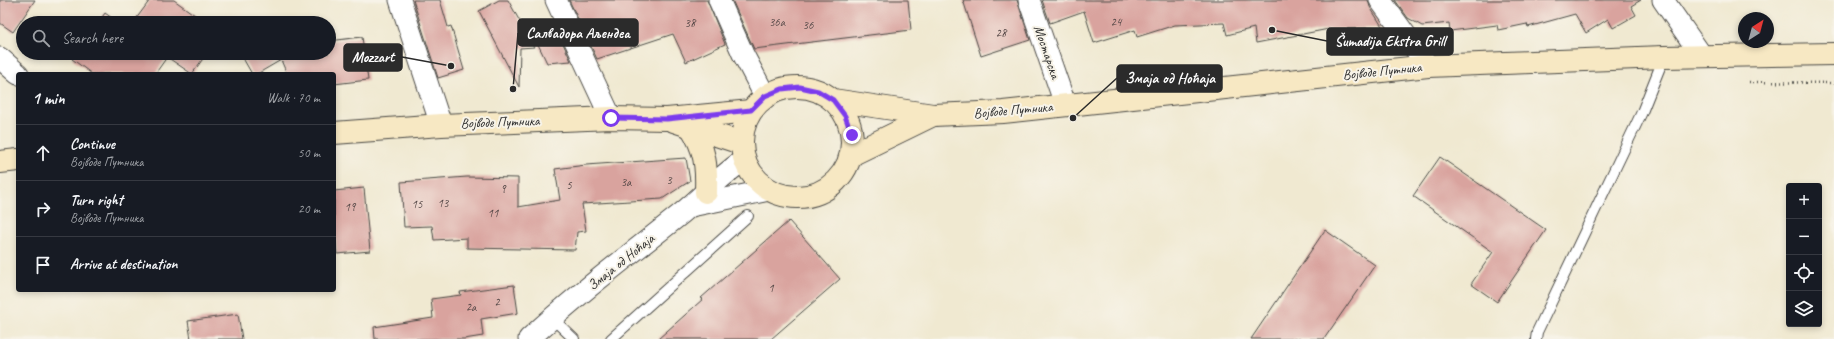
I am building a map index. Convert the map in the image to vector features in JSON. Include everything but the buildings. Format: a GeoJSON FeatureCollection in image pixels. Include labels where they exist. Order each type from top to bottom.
{"type":"FeatureCollection","features":[{"type":"Feature","properties":{"kind":"street"},"geometry":{"type":"LineString","coordinates":[[400,0],[441,125]]}},
{"type":"Feature","properties":{"kind":"street"},"geometry":{"type":"LineString","coordinates":[[556,0],[611,118]]}},
{"type":"Feature","properties":{"kind":"street"},"geometry":{"type":"LineString","coordinates":[[719,0],[743,54],[758,104],[745,121],[742,152]]}},
{"type":"Feature","properties":{"kind":"street","name":"Мостарска"},"geometry":{"type":"LineString","coordinates":[[1029,0],[1065,104]]}},
{"type":"Feature","properties":{"kind":"street"},"geometry":{"type":"LineString","coordinates":[[1380,0],[1428,66]]}},
{"type":"Feature","properties":{"kind":"street"},"geometry":{"type":"LineString","coordinates":[[1663,0],[1702,56]]}},
{"type":"Feature","properties":{"kind":"street","name":"Војводе Путника"},"geometry":{"type":"LineString","coordinates":[[833,100],[933,115],[1003,112],[1065,104],[1428,66],[1702,56],[1834,54]]}},
{"type":"Feature","properties":{"kind":"street"},"geometry":{"type":"LineString","coordinates":[[0,58],[16,72]]}},
{"type":"Feature","properties":{"kind":"street","name":"Војводе Путника"},"geometry":{"type":"LineString","coordinates":[[336,133],[441,125],[611,118],[667,119],[758,104],[782,89],[800,87],[818,91],[833,100],[845,116],[852,135],[851,155],[845,171],[834,184],[819,193],[802,198],[785,196],[769,190],[751,174],[742,152],[691,127],[667,119]]}},
{"type":"Feature","properties":{"kind":"street","name":"Војводе Путника"},"geometry":{"type":"LineString","coordinates":[[851,155],[933,115]]}},
{"type":"Feature","properties":{"kind":"street"},"geometry":{"type":"LineString","coordinates":[[691,127],[700,142],[705,158],[698,199]]}},
{"type":"Feature","properties":{"kind":"street","name":"Змаја од Ноћаја"},"geometry":{"type":"LineString","coordinates":[[529,339],[552,318],[698,199],[731,168],[742,152]]}},
{"type":"Feature","properties":{"kind":"street"},"geometry":{"type":"LineString","coordinates":[[0,162],[16,160]]}},
{"type":"Feature","properties":{"kind":"street","name":"Змаја од Ноћаја"},"geometry":{"type":"LineString","coordinates":[[698,199],[769,190]]}},
{"type":"Feature","properties":{"kind":"street","name":"Змаја од Ноћаја"},"geometry":{"type":"LineString","coordinates":[[540,339],[552,318]]}},
{"type":"Feature","properties":{"kind":"lane"},"geometry":{"type":"LineString","coordinates":[[1536,339],[1537,332],[1642,112],[1664,58]]}},
{"type":"Feature","properties":{"kind":"lane"},"geometry":{"type":"LineString","coordinates":[[611,339],[748,216]]}},
{"type":"Feature","properties":{"kind":"lane"},"geometry":{"type":"LineString","coordinates":[[552,318],[574,339]]}},
{"type":"Feature","properties":{"kind":"path"},"geometry":{"type":"LineString","coordinates":[[1748,82],[1834,84]]}},
{"type":"Feature","properties":{"kind":"place","name":"Šumadija Ekstra Grill"},"geometry":{"type":"Point","coordinates":[1272,30]}},
{"type":"Feature","properties":{"kind":"place","name":"Mozzart"},"geometry":{"type":"Point","coordinates":[451,66]}},
{"type":"Feature","properties":{"kind":"place","name":"Салвадора Аљендеа"},"geometry":{"type":"Point","coordinates":[513,89]}},
{"type":"Feature","properties":{"kind":"place","name":"Змаја од Ноћаја"},"geometry":{"type":"Point","coordinates":[1073,118]}},
{"type":"Feature","properties":{"kind":"route"},"geometry":{"type":"LineString","coordinates":[[611,118],[667,119],[711,113],[751,110],[765,96],[782,89],[800,87],[818,91],[833,100],[845,116],[852,135]]}}]}
